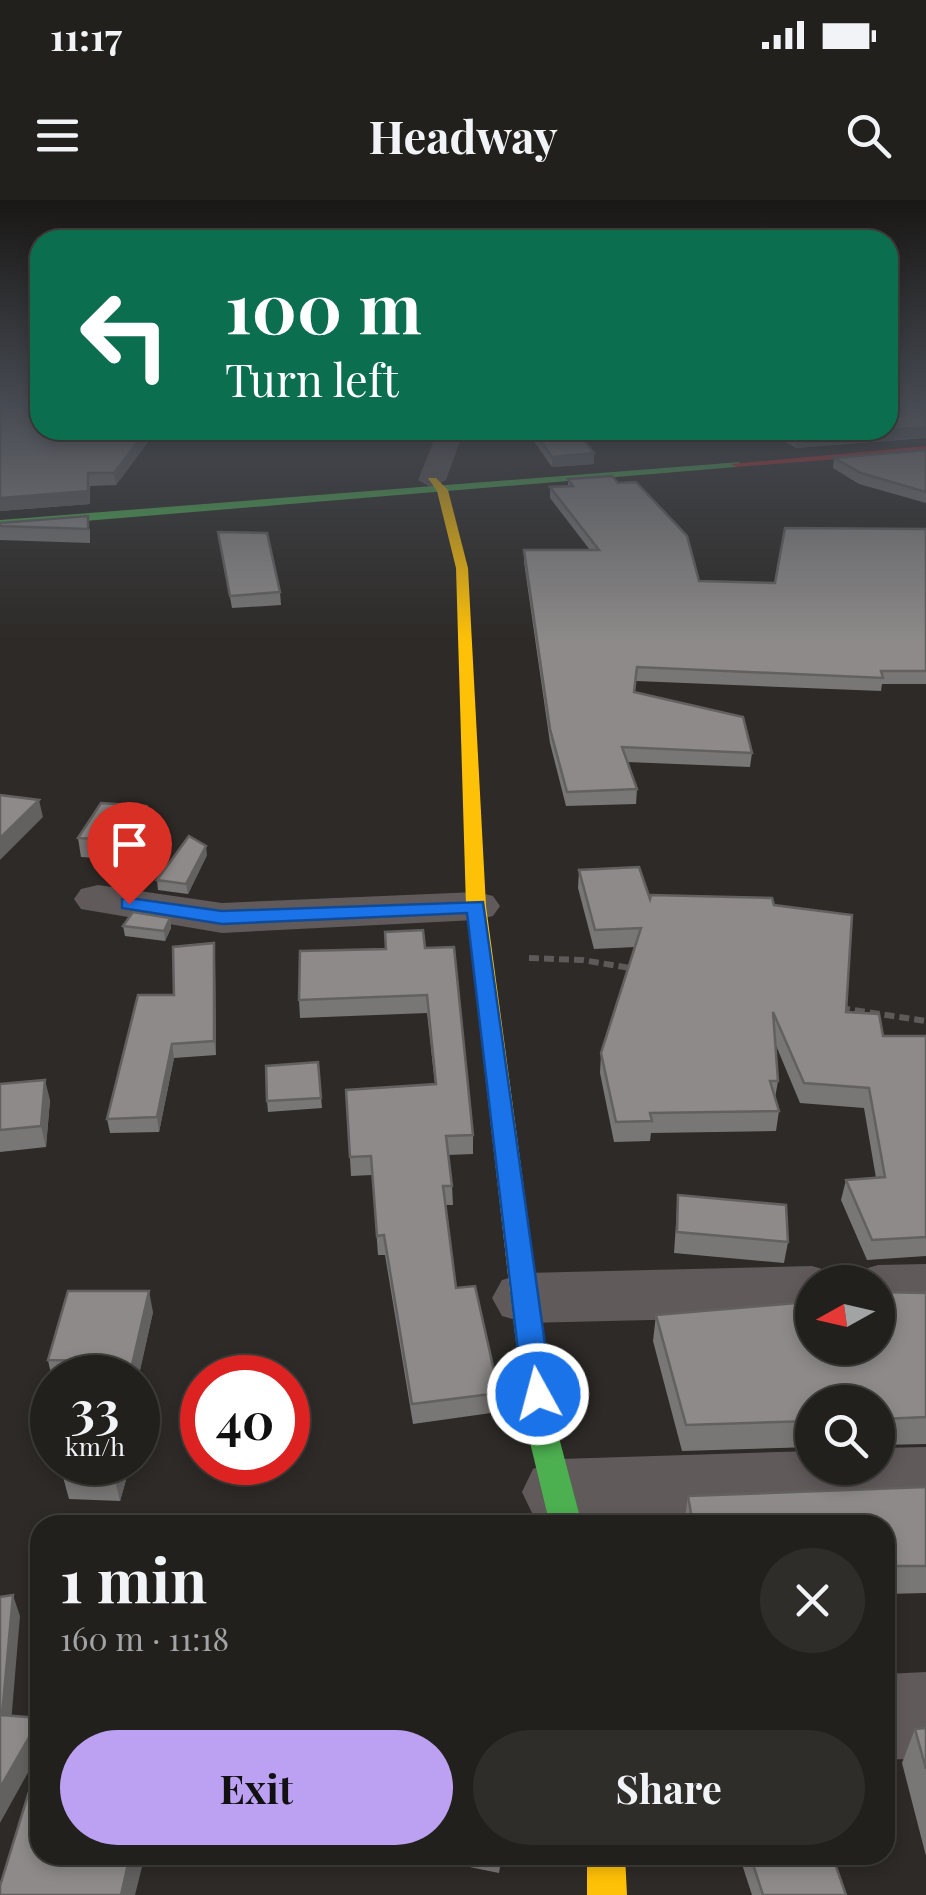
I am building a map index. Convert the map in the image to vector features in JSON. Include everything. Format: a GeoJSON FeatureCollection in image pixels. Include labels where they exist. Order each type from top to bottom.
{"type":"FeatureCollection","features":[{"type":"Feature","properties":{"kind":"main road"},"geometry":{"type":"LineString","coordinates":[[0,524],[447,484]]}},
{"type":"Feature","properties":{"kind":"main road"},"geometry":{"type":"LineString","coordinates":[[0,514],[449,484]]}},
{"type":"Feature","properties":{"kind":"main road"},"geometry":{"type":"LineString","coordinates":[[437,485],[462,568],[476,906],[541,1426],[563,1508]]}},
{"type":"Feature","properties":{"kind":"main road"},"geometry":{"type":"LineString","coordinates":[[606,1865],[606,1895]]}},
{"type":"Feature","properties":{"kind":"street"},"geometry":{"type":"LineString","coordinates":[[98,899],[222,918],[476,906]]}},
{"type":"Feature","properties":{"kind":"street"},"geometry":{"type":"LineString","coordinates":[[895,1290],[926,1289]]}},
{"type":"Feature","properties":{"kind":"street"},"geometry":{"type":"LineString","coordinates":[[526,1298],[795,1291]]}},
{"type":"Feature","properties":{"kind":"street"},"geometry":{"type":"LineString","coordinates":[[563,1508],[926,1479]]}},
{"type":"Feature","properties":{"kind":"street"},"geometry":{"type":"LineString","coordinates":[[895,1717],[926,1715]]}},
{"type":"Feature","properties":{"kind":"path"},"geometry":{"type":"LineString","coordinates":[[483,956],[582,960],[653,972]]}},
{"type":"Feature","properties":{"kind":"path"},"geometry":{"type":"LineString","coordinates":[[832,1006],[926,1021]]}},
{"type":"Feature","properties":{"kind":"building"},"geometry":{"type":"Polygon","coordinates":[[[0,484],[88,484],[88,491],[0,498],[0,484]]]}},
{"type":"Feature","properties":{"kind":"building"},"geometry":{"type":"Polygon","coordinates":[[[638,484],[687,536],[699,581],[775,583],[785,528],[926,529],[926,671],[881,671],[883,678],[637,667],[634,692],[743,717],[752,753],[622,747],[637,789],[567,792],[550,729],[524,550],[599,550],[550,487],[638,484]]]}},
{"type":"Feature","properties":{"kind":"building"},"geometry":{"type":"Polygon","coordinates":[[[899,484],[926,484],[926,492],[899,484]]]}},
{"type":"Feature","properties":{"kind":"building"},"geometry":{"type":"Polygon","coordinates":[[[88,516],[88,529],[0,526],[0,523],[88,516]]]}},
{"type":"Feature","properties":{"kind":"building"},"geometry":{"type":"Polygon","coordinates":[[[218,532],[267,533],[280,592],[230,596],[218,532]]]}},
{"type":"Feature","properties":{"kind":"building"},"geometry":{"type":"Polygon","coordinates":[[[0,795],[39,800],[0,838],[0,795]]]}},
{"type":"Feature","properties":{"kind":"building"},"geometry":{"type":"Polygon","coordinates":[[[101,803],[146,806],[124,841],[78,838],[101,803]]]}},
{"type":"Feature","properties":{"kind":"building"},"geometry":{"type":"Polygon","coordinates":[[[189,836],[206,846],[186,884],[157,880],[189,836]]]}},
{"type":"Feature","properties":{"kind":"building"},"geometry":{"type":"Polygon","coordinates":[[[639,867],[650,899],[651,895],[772,898],[774,905],[852,915],[846,1012],[879,1014],[883,1036],[926,1036],[926,1237],[872,1240],[846,1180],[885,1177],[869,1088],[804,1083],[773,1012],[778,1081],[770,1081],[779,1111],[650,1113],[652,1121],[616,1122],[601,1053],[641,928],[595,930],[579,870],[639,867]]]}},
{"type":"Feature","properties":{"kind":"building"},"geometry":{"type":"Polygon","coordinates":[[[133,912],[170,918],[164,931],[123,926],[133,912]]]}},
{"type":"Feature","properties":{"kind":"building"},"geometry":{"type":"Polygon","coordinates":[[[423,930],[425,948],[454,947],[473,1135],[446,1136],[452,1186],[443,1186],[456,1288],[475,1286],[499,1393],[412,1404],[384,1235],[377,1236],[371,1156],[350,1157],[346,1090],[436,1084],[427,995],[299,1000],[300,951],[386,949],[385,932],[423,930]]]}},
{"type":"Feature","properties":{"kind":"building"},"geometry":{"type":"Polygon","coordinates":[[[214,943],[214,1041],[172,1044],[157,1117],[107,1119],[138,995],[174,995],[173,947],[214,943]]]}},
{"type":"Feature","properties":{"kind":"building"},"geometry":{"type":"Polygon","coordinates":[[[318,1062],[321,1098],[267,1101],[266,1066],[318,1062]]]}},
{"type":"Feature","properties":{"kind":"building"},"geometry":{"type":"Polygon","coordinates":[[[45,1080],[41,1126],[0,1130],[0,1084],[45,1080]]]}},
{"type":"Feature","properties":{"kind":"building"},"geometry":{"type":"Polygon","coordinates":[[[678,1195],[786,1205],[788,1242],[677,1232],[678,1195]]]}},
{"type":"Feature","properties":{"kind":"building"},"geometry":{"type":"Polygon","coordinates":[[[68,1291],[149,1291],[134,1355],[49,1355],[68,1291]]]}},
{"type":"Feature","properties":{"kind":"building"},"geometry":{"type":"Polygon","coordinates":[[[895,1292],[926,1293],[926,1417],[895,1418],[895,1385],[795,1385],[795,1422],[686,1425],[656,1315],[795,1303],[795,1365],[895,1365],[895,1292]]]}},
{"type":"Feature","properties":{"kind":"building"},"geometry":{"type":"Polygon","coordinates":[[[926,1487],[926,1566],[895,1566],[895,1515],[691,1515],[688,1496],[926,1487]]]}},
{"type":"Feature","properties":{"kind":"building"},"geometry":{"type":"Polygon","coordinates":[[[13,1595],[2,1715],[30,1717],[30,1736],[0,1788],[0,1597],[13,1595]]]}},
{"type":"Feature","properties":{"kind":"building"},"geometry":{"type":"Polygon","coordinates":[[[926,1728],[926,1769],[915,1729],[926,1728]]]}},
{"type":"Feature","properties":{"kind":"building"},"geometry":{"type":"Polygon","coordinates":[[[30,1788],[30,1865],[128,1865],[121,1895],[0,1895],[30,1788]]]}},
{"type":"Feature","properties":{"kind":"building"},"geometry":{"type":"Polygon","coordinates":[[[753,1865],[836,1865],[846,1895],[763,1895],[753,1865]]]}},
{"type":"Feature","properties":{"kind":"traffic: fast"},"geometry":{"type":"LineString","coordinates":[[0,524],[489,484]]}},
{"type":"Feature","properties":{"kind":"traffic: fast"},"geometry":{"type":"LineString","coordinates":[[524,1293],[541,1426],[563,1515]]}},
{"type":"Feature","properties":{"kind":"traffic: slow"},"geometry":{"type":"LineString","coordinates":[[436,484],[442,490],[462,568],[476,906],[524,1293]]}},
{"type":"Feature","properties":{"kind":"traffic: slow"},"geometry":{"type":"LineString","coordinates":[[606,1865],[607,1895]]}},
{"type":"Feature","properties":{"kind":"route"},"geometry":{"type":"LineString","coordinates":[[129,904],[222,918],[476,906],[538,1394]]}}]}
